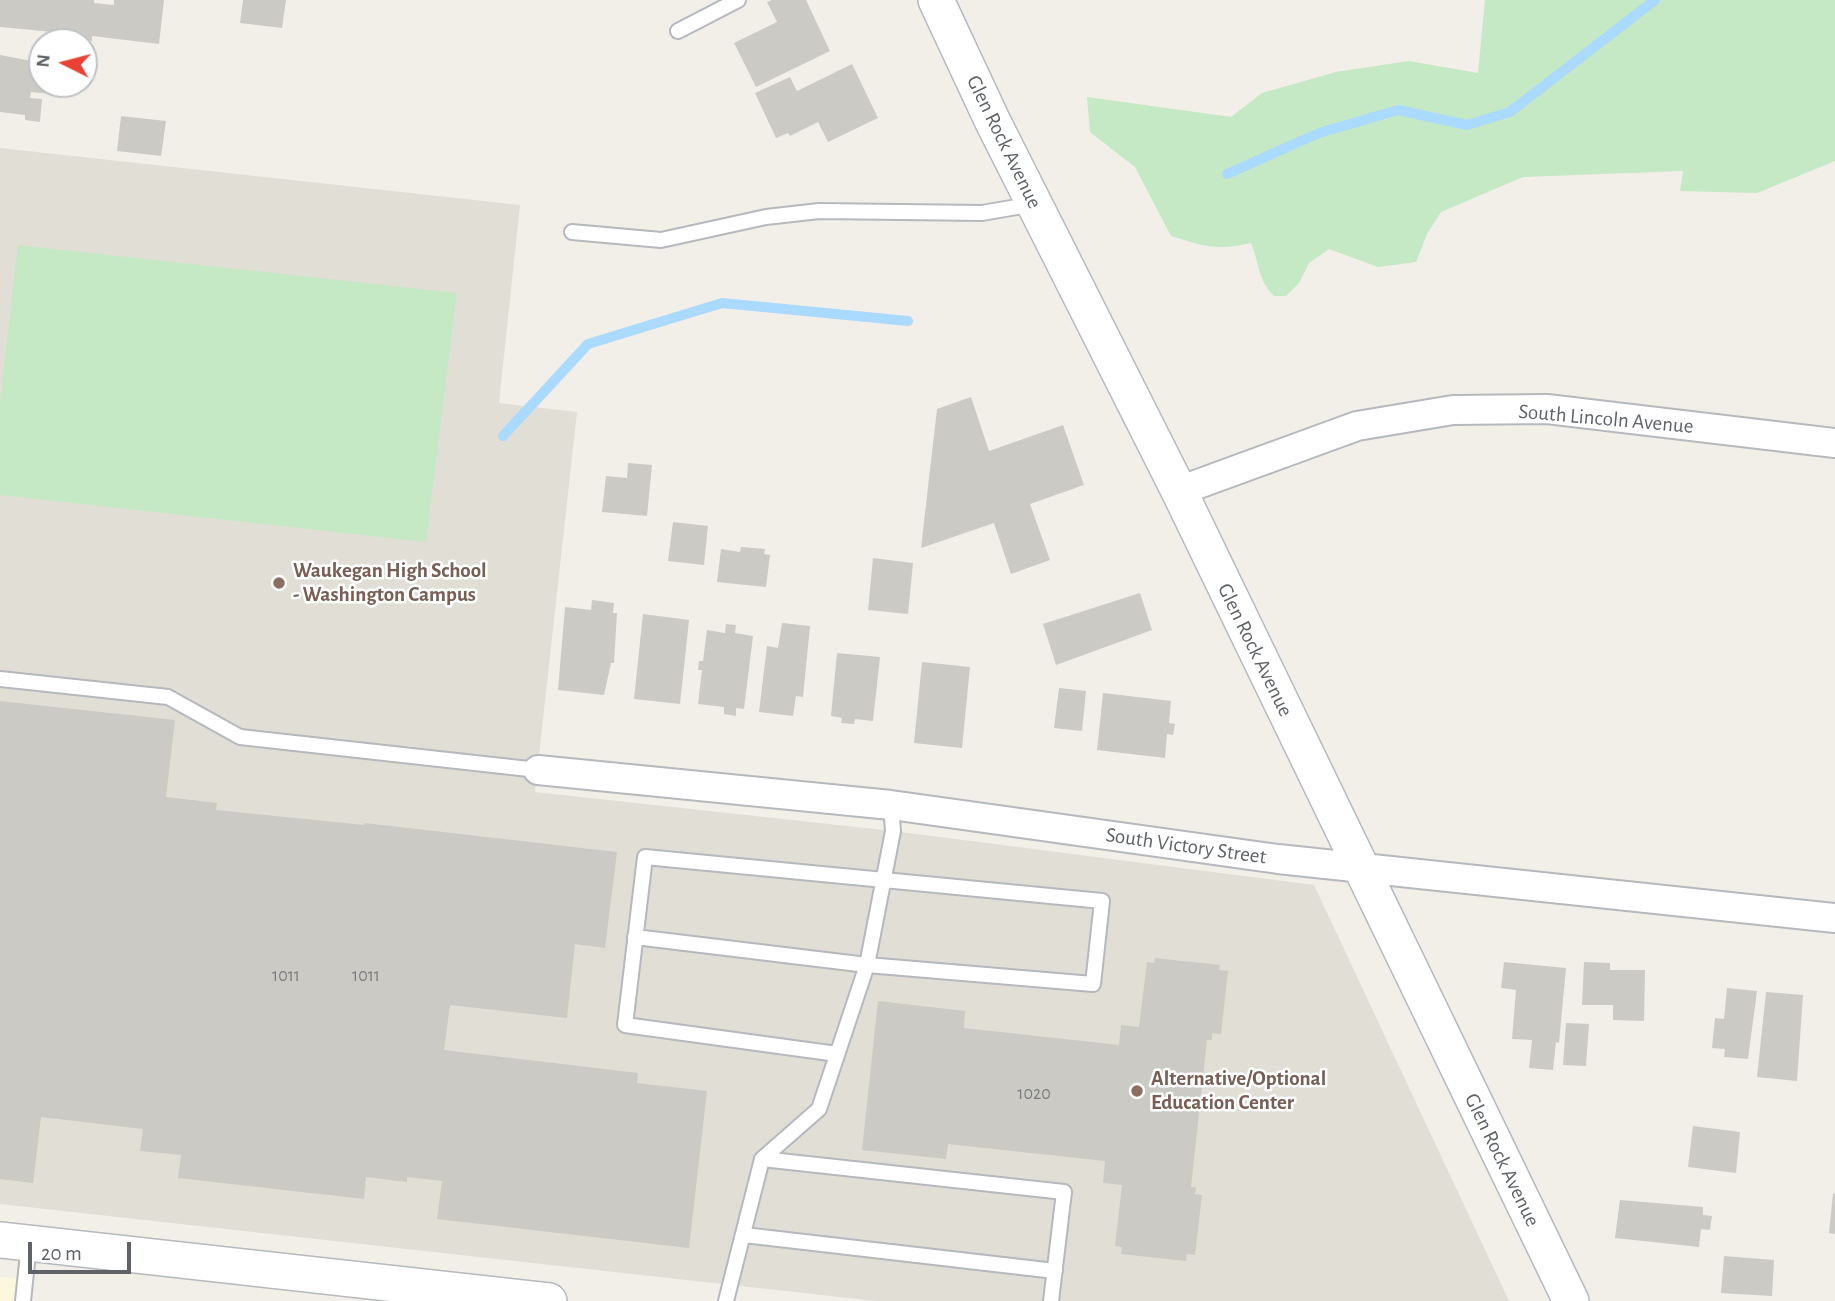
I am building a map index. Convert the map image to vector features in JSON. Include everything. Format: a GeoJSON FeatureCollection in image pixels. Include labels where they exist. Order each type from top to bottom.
{"type":"FeatureCollection","features":[{"type":"Feature","properties":{"kind":"street","name":"Glen Rock Avenue"},"geometry":{"type":"LineString","coordinates":[[936,0],[1034,204],[1179,491],[1571,1301]]}},
{"type":"Feature","properties":{"kind":"street","name":"South Lincoln Avenue"},"geometry":{"type":"LineString","coordinates":[[1179,491],[1357,426],[1453,410],[1547,409],[1835,443]]}},
{"type":"Feature","properties":{"kind":"street","name":"South Victory Street"},"geometry":{"type":"LineString","coordinates":[[538,770],[891,805],[1278,859],[1835,918]]}},
{"type":"Feature","properties":{"kind":"street"},"geometry":{"type":"LineString","coordinates":[[15,1242],[548,1301]]}},
{"type":"Feature","properties":{"kind":"lane"},"geometry":{"type":"LineString","coordinates":[[678,31],[738,0]]}},
{"type":"Feature","properties":{"kind":"lane"},"geometry":{"type":"LineString","coordinates":[[572,232],[661,240],[766,217],[819,211],[982,213],[1034,204]]}},
{"type":"Feature","properties":{"kind":"lane"},"geometry":{"type":"LineString","coordinates":[[0,679],[168,697],[240,737],[538,770]]}},
{"type":"Feature","properties":{"kind":"lane"},"geometry":{"type":"LineString","coordinates":[[726,1301],[729,1279],[744,1235],[762,1159],[819,1109],[867,965],[893,831],[891,805]]}},
{"type":"Feature","properties":{"kind":"lane"},"geometry":{"type":"LineString","coordinates":[[635,937],[867,965],[1093,984],[1102,901],[645,858],[635,937],[625,1025],[837,1054]]}},
{"type":"Feature","properties":{"kind":"lane"},"geometry":{"type":"LineString","coordinates":[[762,1159],[1064,1192],[1051,1301]]}},
{"type":"Feature","properties":{"kind":"lane"},"geometry":{"type":"LineString","coordinates":[[744,1235],[1055,1271]]}},
{"type":"Feature","properties":{"kind":"lane"},"geometry":{"type":"LineString","coordinates":[[15,1242],[23,1301]]}},
{"type":"Feature","properties":{"kind":"shaded area","name":"Waukegan High School - Washington Campus"},"geometry":{"type":"Polygon","coordinates":[[[0,148],[520,205],[499,403],[577,412],[535,792],[893,831],[1314,885],[1509,1301],[876,1301],[0,1204],[0,148]]]}},
{"type":"Feature","properties":{"kind":"shaded area"},"geometry":{"type":"Polygon","coordinates":[[[0,1277],[25,1279],[23,1301],[0,1301],[0,1277]]]}},
{"type":"Feature","properties":{"kind":"green space"},"geometry":{"type":"Polygon","coordinates":[[[1485,0],[1835,0],[1835,161],[1757,193],[1680,191],[1683,171],[1523,177],[1441,212],[1427,234],[1416,262],[1378,267],[1329,249],[1309,263],[1299,283],[1286,296],[1274,296],[1262,277],[1251,243],[1229,247],[1210,246],[1171,236],[1135,167],[1090,132],[1087,97],[1231,117],[1262,93],[1336,72],[1409,61],[1478,73],[1485,0]]]}},
{"type":"Feature","properties":{"kind":"green space"},"geometry":{"type":"Polygon","coordinates":[[[18,245],[457,293],[426,542],[0,495],[0,403],[18,245]]]}},
{"type":"Feature","properties":{"kind":"building"},"geometry":{"type":"Polygon","coordinates":[[[0,0],[94,0],[94,3],[114,5],[114,0],[164,0],[159,44],[98,37],[98,28],[28,30],[0,27],[0,0]]]}},
{"type":"Feature","properties":{"kind":"building"},"geometry":{"type":"Polygon","coordinates":[[[243,0],[286,0],[282,28],[240,23],[243,0]]]}},
{"type":"Feature","properties":{"kind":"building"},"geometry":{"type":"Polygon","coordinates":[[[806,0],[830,51],[756,87],[734,43],[777,22],[767,2],[806,0]]]}},
{"type":"Feature","properties":{"kind":"building"},"geometry":{"type":"Polygon","coordinates":[[[0,55],[28,60],[28,98],[42,99],[40,122],[25,120],[25,115],[0,112],[0,55]]]}},
{"type":"Feature","properties":{"kind":"building"},"geometry":{"type":"Polygon","coordinates":[[[852,64],[878,118],[828,142],[818,122],[790,136],[788,133],[776,138],[755,93],[790,77],[797,91],[852,64]]]}},
{"type":"Feature","properties":{"kind":"building"},"geometry":{"type":"Polygon","coordinates":[[[121,116],[166,121],[161,156],[117,151],[121,116]]]}},
{"type":"Feature","properties":{"kind":"building"},"geometry":{"type":"Polygon","coordinates":[[[971,397],[989,451],[1063,425],[1084,485],[1030,504],[1050,560],[1011,574],[994,523],[921,548],[937,409],[971,397]]]}},
{"type":"Feature","properties":{"kind":"building"},"geometry":{"type":"Polygon","coordinates":[[[628,463],[652,465],[647,516],[602,512],[606,476],[627,478],[628,463]]]}},
{"type":"Feature","properties":{"kind":"building"},"geometry":{"type":"Polygon","coordinates":[[[673,522],[708,526],[704,565],[668,561],[673,522]]]}},
{"type":"Feature","properties":{"kind":"building"},"geometry":{"type":"Polygon","coordinates":[[[741,547],[765,549],[764,554],[770,555],[766,587],[717,582],[721,549],[740,552],[741,547]]]}},
{"type":"Feature","properties":{"kind":"building"},"geometry":{"type":"Polygon","coordinates":[[[873,558],[913,563],[908,614],[868,610],[873,558]]]}},
{"type":"Feature","properties":{"kind":"building"},"geometry":{"type":"Polygon","coordinates":[[[1140,593],[1152,630],[1056,665],[1043,624],[1140,593]]]}},
{"type":"Feature","properties":{"kind":"building"},"geometry":{"type":"Polygon","coordinates":[[[592,600],[614,603],[613,613],[617,613],[614,663],[611,663],[604,695],[558,690],[565,607],[591,610],[592,600]]]}},
{"type":"Feature","properties":{"kind":"building"},"geometry":{"type":"Polygon","coordinates":[[[643,614],[689,620],[680,704],[634,699],[643,614]]]}},
{"type":"Feature","properties":{"kind":"building"},"geometry":{"type":"Polygon","coordinates":[[[782,623],[810,626],[803,697],[796,696],[793,716],[759,712],[767,646],[778,648],[782,623]]]}},
{"type":"Feature","properties":{"kind":"building"},"geometry":{"type":"Polygon","coordinates":[[[726,624],[736,625],[735,633],[753,636],[744,709],[736,708],[736,716],[724,714],[724,707],[698,704],[702,670],[698,670],[699,661],[703,661],[707,630],[725,633],[726,624]]]}},
{"type":"Feature","properties":{"kind":"building"},"geometry":{"type":"Polygon","coordinates":[[[837,653],[880,657],[873,721],[855,719],[854,724],[841,723],[842,718],[831,716],[837,653]]]}},
{"type":"Feature","properties":{"kind":"building"},"geometry":{"type":"Polygon","coordinates":[[[922,662],[970,667],[962,748],[914,743],[922,662]]]}},
{"type":"Feature","properties":{"kind":"building"},"geometry":{"type":"Polygon","coordinates":[[[1059,688],[1086,691],[1082,731],[1054,728],[1059,688]]]}},
{"type":"Feature","properties":{"kind":"building"},"geometry":{"type":"Polygon","coordinates":[[[1103,693],[1171,701],[1169,723],[1175,724],[1173,735],[1167,734],[1165,758],[1097,750],[1103,693]]]}},
{"type":"Feature","properties":{"kind":"building"},"geometry":{"type":"Polygon","coordinates":[[[0,701],[175,720],[166,797],[217,803],[216,810],[365,823],[617,852],[605,948],[575,944],[567,1018],[450,1005],[444,1050],[638,1073],[637,1083],[707,1091],[689,1248],[437,1219],[442,1181],[407,1177],[407,1182],[366,1177],[364,1199],[178,1178],[181,1155],[140,1151],[143,1129],[41,1117],[33,1183],[0,1179],[0,701]]]}},
{"type":"Feature","properties":{"kind":"building","name":"Alternative/Optional Education Center"},"geometry":{"type":"Polygon","coordinates":[[[1155,958],[1220,965],[1219,970],[1228,971],[1221,1034],[1212,1033],[1212,1040],[1207,1040],[1191,1187],[1196,1187],[1195,1194],[1202,1195],[1195,1255],[1187,1254],[1186,1261],[1121,1254],[1122,1247],[1115,1246],[1122,1185],[1103,1183],[1105,1161],[948,1144],[946,1159],[862,1150],[878,1001],[965,1011],[964,1028],[1119,1045],[1121,1025],[1139,1027],[1147,962],[1154,963],[1155,958]]]}},
{"type":"Feature","properties":{"kind":"building"},"geometry":{"type":"Polygon","coordinates":[[[1504,962],[1566,968],[1559,1043],[1556,1042],[1553,1070],[1529,1068],[1532,1040],[1512,1039],[1516,990],[1501,988],[1504,962]]]}},
{"type":"Feature","properties":{"kind":"building"},"geometry":{"type":"Polygon","coordinates":[[[1584,962],[1610,963],[1610,970],[1645,970],[1644,1021],[1613,1020],[1613,1005],[1582,1005],[1584,962]]]}},
{"type":"Feature","properties":{"kind":"building"},"geometry":{"type":"Polygon","coordinates":[[[1727,988],[1757,991],[1748,1059],[1724,1057],[1725,1049],[1712,1048],[1715,1018],[1724,1019],[1727,988]]]}},
{"type":"Feature","properties":{"kind":"building"},"geometry":{"type":"Polygon","coordinates":[[[1766,992],[1803,995],[1797,1081],[1757,1077],[1766,992]]]}},
{"type":"Feature","properties":{"kind":"building"},"geometry":{"type":"Polygon","coordinates":[[[1566,1023],[1589,1024],[1586,1066],[1563,1065],[1566,1023]]]}},
{"type":"Feature","properties":{"kind":"building"},"geometry":{"type":"Polygon","coordinates":[[[1693,1126],[1740,1132],[1736,1173],[1688,1167],[1693,1126]]]}},
{"type":"Feature","properties":{"kind":"building"},"geometry":{"type":"Polygon","coordinates":[[[1833,1193],[1835,1194],[1835,1234],[1829,1233],[1833,1193]]]}},
{"type":"Feature","properties":{"kind":"building"},"geometry":{"type":"Polygon","coordinates":[[[1620,1200],[1703,1207],[1703,1215],[1712,1216],[1710,1230],[1701,1229],[1699,1247],[1615,1238],[1620,1200]]]}},
{"type":"Feature","properties":{"kind":"building"},"geometry":{"type":"Polygon","coordinates":[[[1724,1256],[1774,1260],[1772,1296],[1721,1293],[1724,1256]]]}},
{"type":"Feature","properties":{"kind":"waterway"},"geometry":{"type":"LineString","coordinates":[[1227,174],[1319,133],[1398,110],[1467,125],[1510,112],[1655,0]]}},
{"type":"Feature","properties":{"kind":"waterway"},"geometry":{"type":"LineString","coordinates":[[503,436],[588,344],[722,303],[908,321]]}},
{"type":"Feature","properties":{"kind":"place","name":"Waukegan High School - Washington Campus"},"geometry":{"type":"Point","coordinates":[279,583]}},
{"type":"Feature","properties":{"kind":"place","name":"Alternative/Optional Education Center"},"geometry":{"type":"Point","coordinates":[1137,1091]}}]}
